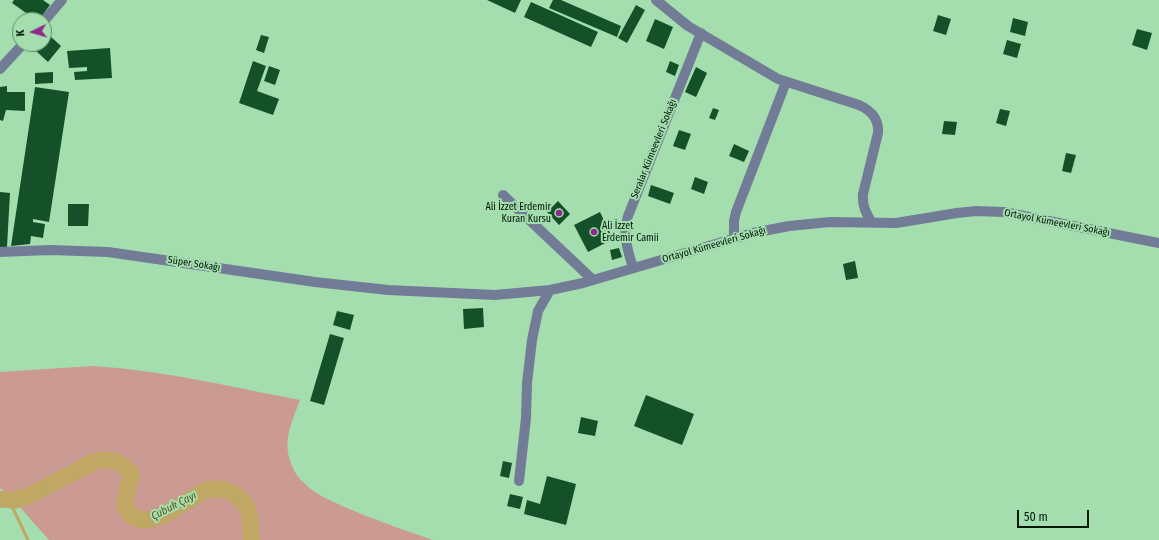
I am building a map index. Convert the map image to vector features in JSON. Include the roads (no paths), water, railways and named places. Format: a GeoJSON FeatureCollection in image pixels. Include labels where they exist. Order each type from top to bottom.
{"type":"FeatureCollection","features":[{"type":"Feature","properties":{"kind":"street"},"geometry":{"type":"LineString","coordinates":[[52,12],[62,0]]}},
{"type":"Feature","properties":{"kind":"street"},"geometry":{"type":"LineString","coordinates":[[659,1],[678,18],[701,34],[763,71],[786,82],[867,108],[874,116],[878,127],[878,133],[862,201],[872,223]]}},
{"type":"Feature","properties":{"kind":"street","name":"Seralar Kümeevleri Sokağı"},"geometry":{"type":"LineString","coordinates":[[633,268],[625,230],[628,216],[701,34]]}},
{"type":"Feature","properties":{"kind":"street"},"geometry":{"type":"LineString","coordinates":[[0,69],[16,52]]}},
{"type":"Feature","properties":{"kind":"street"},"geometry":{"type":"LineString","coordinates":[[734,238],[734,221],[736,212],[786,82]]}},
{"type":"Feature","properties":{"kind":"street"},"geometry":{"type":"LineString","coordinates":[[503,195],[593,280]]}},
{"type":"Feature","properties":{"kind":"street","name":"Ortayol Kümeevleri Sokağı"},"geometry":{"type":"LineString","coordinates":[[388,290],[496,295],[550,290],[593,280],[734,238],[789,226],[843,222],[896,223],[976,211],[1004,212],[1159,243]]}},
{"type":"Feature","properties":{"kind":"street","name":"Süper Sokağı"},"geometry":{"type":"LineString","coordinates":[[0,252],[50,250],[108,252],[315,282],[388,290]]}},
{"type":"Feature","properties":{"kind":"street"},"geometry":{"type":"LineString","coordinates":[[518,481],[526,418],[527,383],[532,340],[538,311],[550,290]]}},
{"type":"Feature","properties":{"kind":"waterway","name":"Çubuk Çayı"},"geometry":{"type":"LineString","coordinates":[[0,499],[15,500],[26,497],[94,462],[110,460],[120,464],[132,475],[125,499],[126,509],[131,515],[139,519],[148,520],[168,512],[206,490],[214,489],[228,491],[240,498],[248,510],[252,540]]}},
{"type":"Feature","properties":{"kind":"waterway"},"geometry":{"type":"LineString","coordinates":[[9,500],[28,540]]}},
{"type":"Feature","properties":{"kind":"place","name":"Ali İzzet Erdemir Kuran Kursu"},"geometry":{"type":"Point","coordinates":[559,213]}},
{"type":"Feature","properties":{"kind":"place","name":"Ali İzzet Erdemir Camii"},"geometry":{"type":"Point","coordinates":[594,232]}}]}
